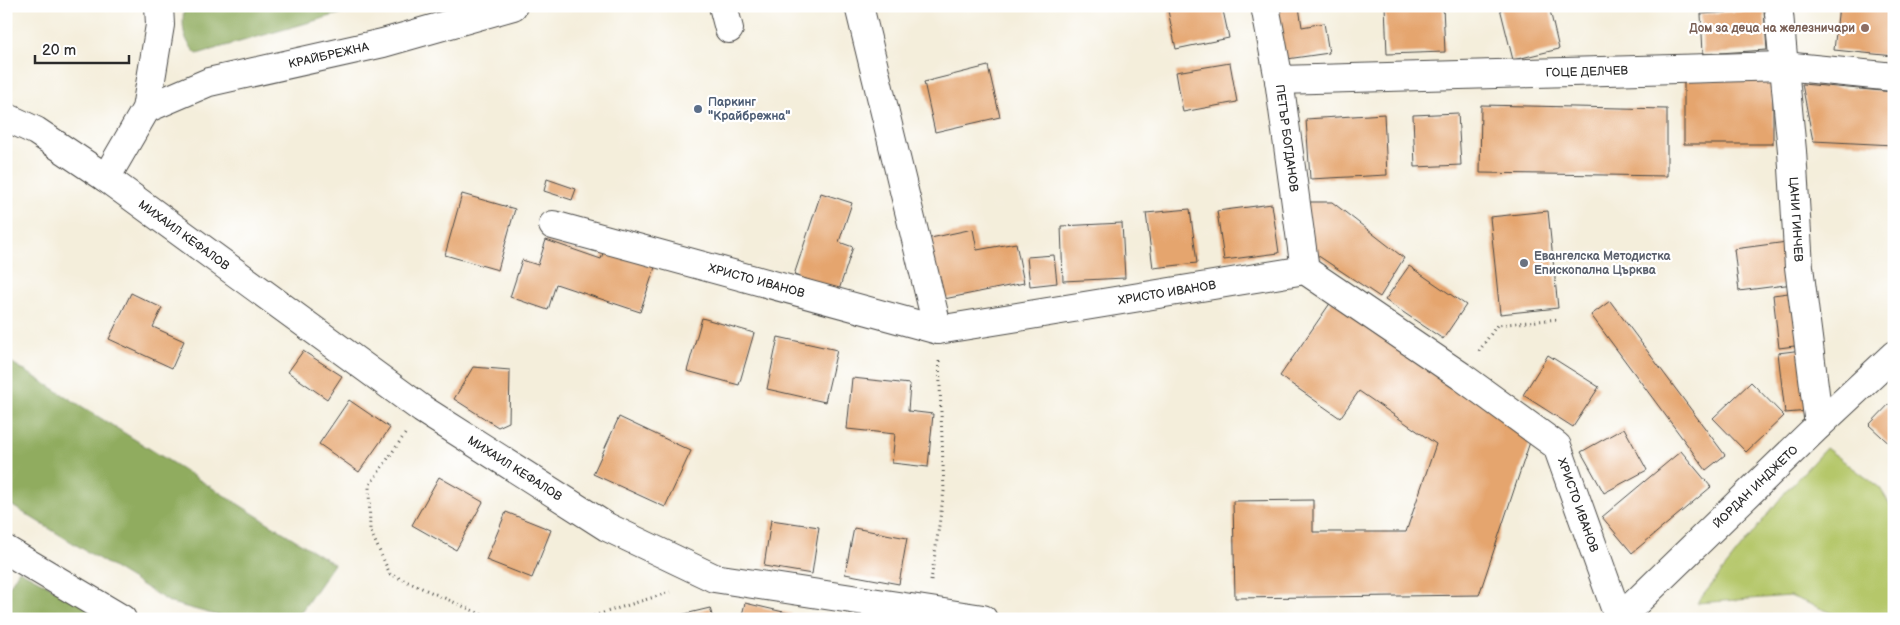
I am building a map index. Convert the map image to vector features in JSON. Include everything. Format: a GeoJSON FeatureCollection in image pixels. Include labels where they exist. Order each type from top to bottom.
{"type":"FeatureCollection","features":[{"type":"Feature","properties":{"kind":"street","name":"КРАЙБРЕЖНА"},"geometry":{"type":"LineString","coordinates":[[146,109],[209,82],[383,43],[513,6]]}},
{"type":"Feature","properties":{"kind":"street"},"geometry":{"type":"LineString","coordinates":[[859,6],[938,330]]}},
{"type":"Feature","properties":{"kind":"street","name":"ПЕТЪР БОГДАНОВ"},"geometry":{"type":"LineString","coordinates":[[1265,6],[1279,80],[1305,270]]}},
{"type":"Feature","properties":{"kind":"street","name":"ЦАНИ ГИНЧЕВ"},"geometry":{"type":"LineString","coordinates":[[1779,14],[1792,151],[1799,267],[1819,424]]}},
{"type":"Feature","properties":{"kind":"street"},"geometry":{"type":"LineString","coordinates":[[106,178],[146,109],[160,15]]}},
{"type":"Feature","properties":{"kind":"street","name":"ГОЦЕ ДЕЛЧЕВ"},"geometry":{"type":"LineString","coordinates":[[1279,80],[1784,66],[1894,77]]}},
{"type":"Feature","properties":{"kind":"street","name":"МИХАИЛ КЕФАЛОВ"},"geometry":{"type":"LineString","coordinates":[[6,117],[36,131],[106,178],[422,409],[607,527],[714,578],[983,619]]}},
{"type":"Feature","properties":{"kind":"street","name":"ХРИСТО ИВАНОВ"},"geometry":{"type":"LineString","coordinates":[[553,225],[938,330],[1305,270],[1461,376],[1557,446],[1619,619]]}},
{"type":"Feature","properties":{"kind":"street","name":"ЙОРДАН ИНДЖЕТО"},"geometry":{"type":"LineString","coordinates":[[1619,619],[1819,424],[1894,355]]}},
{"type":"Feature","properties":{"kind":"street"},"geometry":{"type":"LineString","coordinates":[[6,550],[122,619]]}},
{"type":"Feature","properties":{"kind":"path"},"geometry":{"type":"LineString","coordinates":[[1461,376],[1497,325],[1559,319]]}},
{"type":"Feature","properties":{"kind":"path"},"geometry":{"type":"LineString","coordinates":[[927,610],[944,491],[938,330]]}},
{"type":"Feature","properties":{"kind":"path"},"geometry":{"type":"LineString","coordinates":[[422,409],[369,486],[370,530],[390,574],[492,619]]}},
{"type":"Feature","properties":{"kind":"path"},"geometry":{"type":"LineString","coordinates":[[584,619],[714,578]]}},
{"type":"Feature","properties":{"kind":"green space"},"geometry":{"type":"Polygon","coordinates":[[[184,6],[367,6],[197,54],[188,43],[184,32],[184,6]]]}},
{"type":"Feature","properties":{"kind":"green space"},"geometry":{"type":"Polygon","coordinates":[[[6,359],[334,564],[296,619],[231,619],[171,603],[6,502],[6,359]]]}},
{"type":"Feature","properties":{"kind":"green space"},"geometry":{"type":"Polygon","coordinates":[[[1826,448],[1880,488],[1894,511],[1894,604],[1885,619],[1847,619],[1790,596],[1697,603],[1787,490],[1826,448]]]}},
{"type":"Feature","properties":{"kind":"green space"},"geometry":{"type":"Polygon","coordinates":[[[19,570],[111,619],[6,619],[6,592],[19,570]]]}},
{"type":"Feature","properties":{"kind":"building"},"geometry":{"type":"Polygon","coordinates":[[[1167,6],[1222,6],[1229,38],[1176,49],[1167,6]]]}},
{"type":"Feature","properties":{"kind":"building"},"geometry":{"type":"Polygon","coordinates":[[[1385,6],[1443,6],[1445,52],[1387,54],[1385,6]]]}},
{"type":"Feature","properties":{"kind":"building"},"geometry":{"type":"Polygon","coordinates":[[[1508,6],[1549,6],[1559,49],[1513,60],[1500,8],[1508,6]]]}},
{"type":"Feature","properties":{"kind":"building","name":"Дом за деца на железничари"},"geometry":{"type":"Polygon","coordinates":[[[1839,6],[1894,6],[1894,56],[1834,50],[1839,6]]]}},
{"type":"Feature","properties":{"kind":"building"},"geometry":{"type":"Polygon","coordinates":[[[1299,7],[1302,27],[1324,23],[1329,53],[1280,60],[1272,11],[1299,7]]]}},
{"type":"Feature","properties":{"kind":"building"},"geometry":{"type":"Polygon","coordinates":[[[1764,10],[1767,50],[1703,54],[1701,14],[1764,10]]]}},
{"type":"Feature","properties":{"kind":"building"},"geometry":{"type":"Polygon","coordinates":[[[1230,63],[1237,102],[1183,112],[1176,72],[1230,63]]]}},
{"type":"Feature","properties":{"kind":"building"},"geometry":{"type":"Polygon","coordinates":[[[988,66],[1000,117],[935,132],[924,82],[988,66]]]}},
{"type":"Feature","properties":{"kind":"building"},"geometry":{"type":"Polygon","coordinates":[[[1684,80],[1773,80],[1773,144],[1684,144],[1684,80]]]}},
{"type":"Feature","properties":{"kind":"building"},"geometry":{"type":"Polygon","coordinates":[[[1802,84],[1894,92],[1894,145],[1813,141],[1802,84]]]}},
{"type":"Feature","properties":{"kind":"building"},"geometry":{"type":"Polygon","coordinates":[[[1481,105],[1667,109],[1667,176],[1480,173],[1481,105]]]}},
{"type":"Feature","properties":{"kind":"building"},"geometry":{"type":"Polygon","coordinates":[[[1458,113],[1461,165],[1415,167],[1413,115],[1458,113]]]}},
{"type":"Feature","properties":{"kind":"building"},"geometry":{"type":"Polygon","coordinates":[[[1384,114],[1387,175],[1310,179],[1306,119],[1384,114]]]}},
{"type":"Feature","properties":{"kind":"building"},"geometry":{"type":"Polygon","coordinates":[[[547,179],[576,189],[572,200],[544,191],[547,179]]]}},
{"type":"Feature","properties":{"kind":"building"},"geometry":{"type":"Polygon","coordinates":[[[821,193],[852,203],[839,242],[853,247],[839,290],[794,275],[821,193]]]}},
{"type":"Feature","properties":{"kind":"building"},"geometry":{"type":"Polygon","coordinates":[[[462,194],[515,209],[498,270],[445,255],[462,194]]]}},
{"type":"Feature","properties":{"kind":"building"},"geometry":{"type":"Polygon","coordinates":[[[1303,202],[1332,202],[1404,258],[1380,297],[1317,255],[1303,202]]]}},
{"type":"Feature","properties":{"kind":"building"},"geometry":{"type":"Polygon","coordinates":[[[1272,204],[1279,253],[1224,260],[1217,211],[1272,204]]]}},
{"type":"Feature","properties":{"kind":"building"},"geometry":{"type":"Polygon","coordinates":[[[1190,209],[1197,263],[1153,268],[1146,213],[1190,209]]]}},
{"type":"Feature","properties":{"kind":"building","name":"Евангелска Методистка Епископална Църква"},"geometry":{"type":"Polygon","coordinates":[[[1548,211],[1558,308],[1500,314],[1490,217],[1548,211]]]}},
{"type":"Feature","properties":{"kind":"building"},"geometry":{"type":"Polygon","coordinates":[[[1122,223],[1125,278],[1063,281],[1061,226],[1122,223]]]}},
{"type":"Feature","properties":{"kind":"building"},"geometry":{"type":"Polygon","coordinates":[[[973,229],[977,250],[1016,243],[1024,283],[939,300],[926,239],[973,229]]]}},
{"type":"Feature","properties":{"kind":"building"},"geometry":{"type":"Polygon","coordinates":[[[546,240],[601,259],[605,247],[656,264],[640,312],[556,284],[548,310],[510,297],[522,260],[538,265],[546,240]]]}},
{"type":"Feature","properties":{"kind":"building"},"geometry":{"type":"Polygon","coordinates":[[[1787,242],[1793,284],[1739,291],[1734,249],[1787,242]]]}},
{"type":"Feature","properties":{"kind":"building"},"geometry":{"type":"Polygon","coordinates":[[[1054,255],[1057,283],[1030,286],[1027,257],[1054,255]]]}},
{"type":"Feature","properties":{"kind":"building"},"geometry":{"type":"Polygon","coordinates":[[[1409,266],[1466,305],[1443,339],[1385,300],[1409,266]]]}},
{"type":"Feature","properties":{"kind":"building"},"geometry":{"type":"Polygon","coordinates":[[[1796,292],[1802,345],[1779,348],[1773,295],[1796,292]]]}},
{"type":"Feature","properties":{"kind":"building"},"geometry":{"type":"Polygon","coordinates":[[[131,293],[162,308],[153,327],[184,341],[172,368],[109,339],[131,293]]]}},
{"type":"Feature","properties":{"kind":"building"},"geometry":{"type":"Polygon","coordinates":[[[1333,299],[1532,436],[1479,595],[1235,598],[1233,501],[1313,500],[1313,532],[1406,532],[1436,444],[1359,391],[1340,418],[1280,376],[1333,299]]]}},
{"type":"Feature","properties":{"kind":"building"},"geometry":{"type":"Polygon","coordinates":[[[1610,301],[1725,455],[1706,470],[1591,315],[1610,301]]]}},
{"type":"Feature","properties":{"kind":"building"},"geometry":{"type":"Polygon","coordinates":[[[702,318],[754,333],[739,385],[687,371],[702,318]]]}},
{"type":"Feature","properties":{"kind":"building"},"geometry":{"type":"Polygon","coordinates":[[[778,337],[837,350],[825,402],[767,389],[778,337]]]}},
{"type":"Feature","properties":{"kind":"building"},"geometry":{"type":"Polygon","coordinates":[[[1802,350],[1809,411],[1785,413],[1778,353],[1802,350]]]}},
{"type":"Feature","properties":{"kind":"building"},"geometry":{"type":"Polygon","coordinates":[[[303,351],[342,376],[327,399],[288,372],[303,351]]]}},
{"type":"Feature","properties":{"kind":"building"},"geometry":{"type":"Polygon","coordinates":[[[1548,355],[1599,387],[1573,427],[1523,395],[1548,355]]]}},
{"type":"Feature","properties":{"kind":"building"},"geometry":{"type":"Polygon","coordinates":[[[473,367],[510,370],[509,422],[498,427],[454,399],[473,367]]]}},
{"type":"Feature","properties":{"kind":"building"},"geometry":{"type":"Polygon","coordinates":[[[852,378],[910,384],[908,411],[933,414],[928,467],[892,463],[895,434],[847,429],[852,378]]]}},
{"type":"Feature","properties":{"kind":"building"},"geometry":{"type":"Polygon","coordinates":[[[1751,382],[1784,416],[1746,452],[1713,418],[1751,382]]]}},
{"type":"Feature","properties":{"kind":"building"},"geometry":{"type":"Polygon","coordinates":[[[1894,399],[1894,448],[1869,425],[1894,399]]]}},
{"type":"Feature","properties":{"kind":"building"},"geometry":{"type":"Polygon","coordinates":[[[349,400],[390,428],[359,472],[319,444],[349,400]]]}},
{"type":"Feature","properties":{"kind":"building"},"geometry":{"type":"Polygon","coordinates":[[[619,417],[691,451],[665,507],[593,474],[619,417]]]}},
{"type":"Feature","properties":{"kind":"building"},"geometry":{"type":"Polygon","coordinates":[[[1624,428],[1647,470],[1604,493],[1581,452],[1624,428]]]}},
{"type":"Feature","properties":{"kind":"building"},"geometry":{"type":"Polygon","coordinates":[[[1681,451],[1711,487],[1632,553],[1602,517],[1681,451]]]}},
{"type":"Feature","properties":{"kind":"building"},"geometry":{"type":"Polygon","coordinates":[[[439,477],[483,502],[456,550],[412,525],[439,477]]]}},
{"type":"Feature","properties":{"kind":"building"},"geometry":{"type":"Polygon","coordinates":[[[506,512],[551,530],[532,578],[486,560],[506,512]]]}},
{"type":"Feature","properties":{"kind":"building"},"geometry":{"type":"Polygon","coordinates":[[[771,520],[819,527],[812,574],[764,566],[771,520]]]}},
{"type":"Feature","properties":{"kind":"building"},"geometry":{"type":"Polygon","coordinates":[[[854,528],[907,538],[899,584],[845,574],[854,528]]]}},
{"type":"Feature","properties":{"kind":"building"},"geometry":{"type":"Polygon","coordinates":[[[745,603],[792,614],[791,619],[741,619],[745,603]]]}},
{"type":"Feature","properties":{"kind":"building"},"geometry":{"type":"Polygon","coordinates":[[[710,608],[713,619],[668,619],[668,618],[710,608]]]}},
{"type":"Feature","properties":{"kind":"place","name":"Дом за деца на железничари"},"geometry":{"type":"Point","coordinates":[1865,28]}},
{"type":"Feature","properties":{"kind":"place","name":"Паркинг \"Крайбрежна\""},"geometry":{"type":"Point","coordinates":[698,109]}},
{"type":"Feature","properties":{"kind":"place","name":"Евангелска Методистка Епископална Църква"},"geometry":{"type":"Point","coordinates":[1524,263]}}]}
